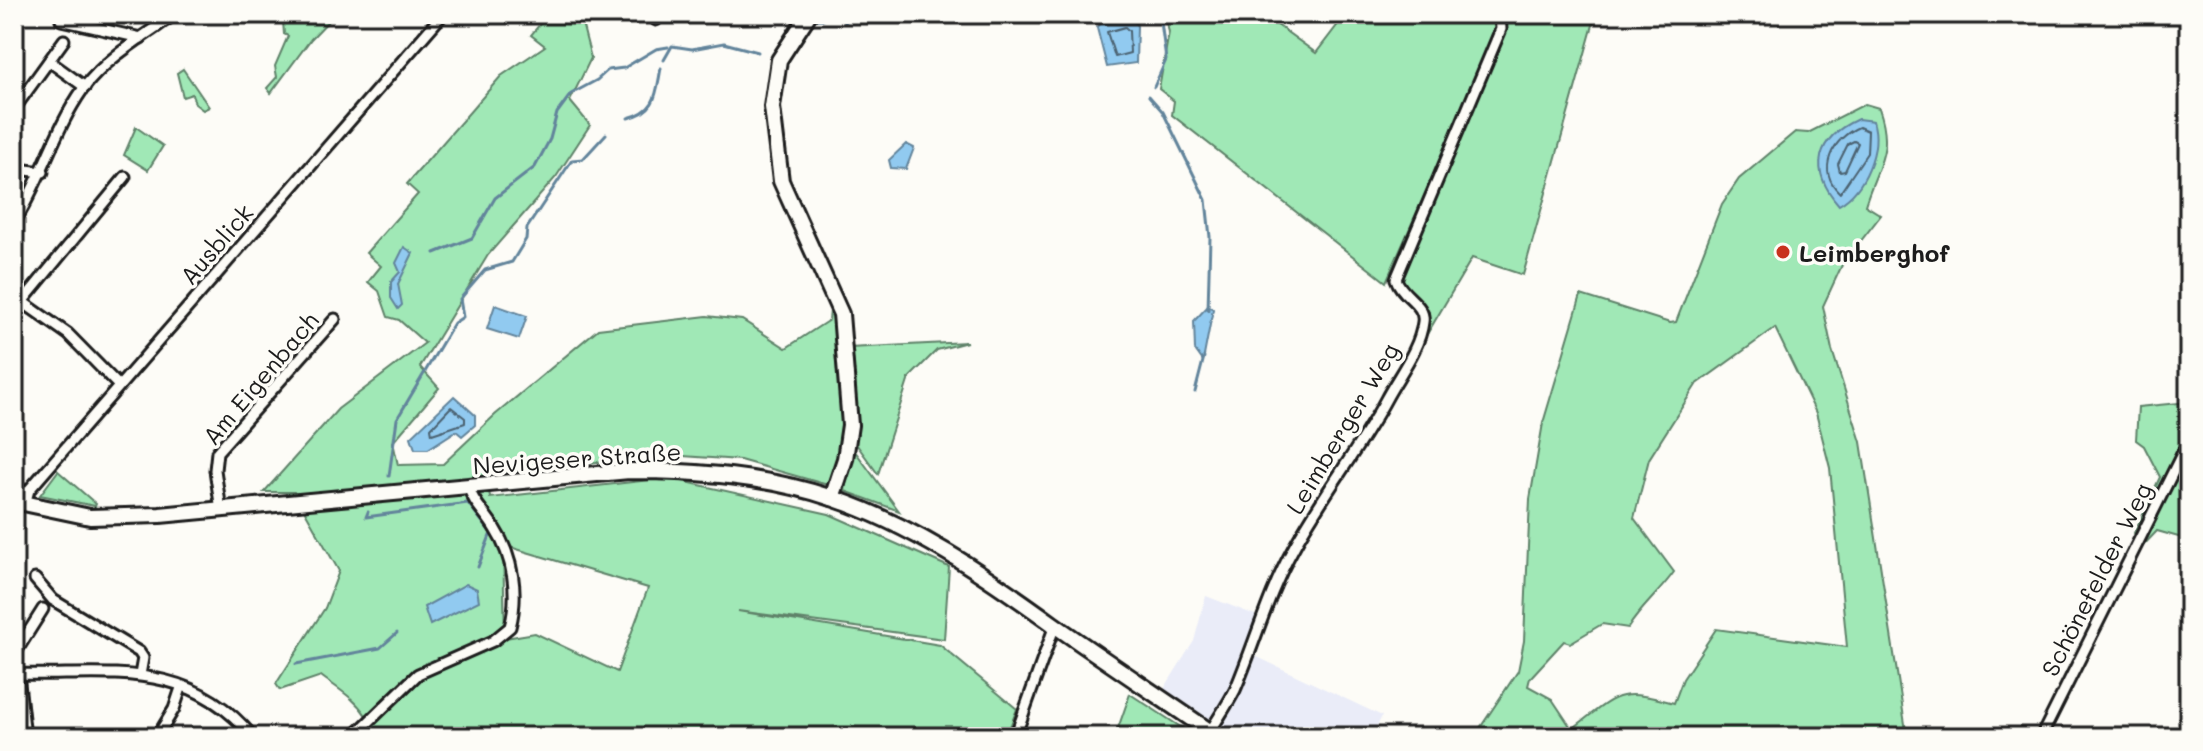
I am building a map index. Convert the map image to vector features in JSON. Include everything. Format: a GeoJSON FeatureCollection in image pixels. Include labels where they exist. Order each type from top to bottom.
{"type":"FeatureCollection","features":[{"type":"Feature","properties":{"kind":"main road"},"geometry":{"type":"LineString","coordinates":[[809,14],[779,60],[772,107],[781,181],[841,314],[850,425],[845,459],[832,498]]}},
{"type":"Feature","properties":{"kind":"main road","name":"Nevigeser Straße"},"geometry":{"type":"LineString","coordinates":[[20,502],[96,517],[221,510],[629,471],[674,471],[750,478],[832,498],[902,526],[961,560],[1214,734]]}},
{"type":"Feature","properties":{"kind":"street"},"geometry":{"type":"LineString","coordinates":[[14,223],[43,172],[70,110],[85,87],[141,38],[175,14]]}},
{"type":"Feature","properties":{"kind":"street","name":"Ausblick"},"geometry":{"type":"LineString","coordinates":[[20,502],[443,14]]}},
{"type":"Feature","properties":{"kind":"street","name":"Leimberger Weg"},"geometry":{"type":"LineString","coordinates":[[1214,734],[1235,689],[1262,611],[1293,548],[1378,414],[1417,341],[1424,321],[1422,312],[1417,303],[1401,293],[1396,279],[1501,29],[1500,14]]}},
{"type":"Feature","properties":{"kind":"street"},"geometry":{"type":"LineString","coordinates":[[1501,29],[1508,14]]}},
{"type":"Feature","properties":{"kind":"street"},"geometry":{"type":"LineString","coordinates":[[61,20],[141,38]]}},
{"type":"Feature","properties":{"kind":"street"},"geometry":{"type":"LineString","coordinates":[[14,109],[64,40]]}},
{"type":"Feature","properties":{"kind":"street"},"geometry":{"type":"LineString","coordinates":[[49,61],[85,87]]}},
{"type":"Feature","properties":{"kind":"street"},"geometry":{"type":"LineString","coordinates":[[14,175],[26,170],[43,172]]}},
{"type":"Feature","properties":{"kind":"street"},"geometry":{"type":"LineString","coordinates":[[119,386],[68,334],[18,299],[125,177]]}},
{"type":"Feature","properties":{"kind":"street","name":"Am Eigenbach"},"geometry":{"type":"LineString","coordinates":[[221,510],[215,470],[217,452],[335,319]]}},
{"type":"Feature","properties":{"kind":"street","name":"Schönefelder Weg"},"geometry":{"type":"LineString","coordinates":[[2041,737],[2189,440]]}},
{"type":"Feature","properties":{"kind":"street"},"geometry":{"type":"LineString","coordinates":[[353,737],[418,674],[498,638],[510,627],[511,559],[493,525],[474,504],[468,486]]}},
{"type":"Feature","properties":{"kind":"street"},"geometry":{"type":"LineString","coordinates":[[35,579],[53,600],[139,652],[143,658],[140,675]]}},
{"type":"Feature","properties":{"kind":"street"},"geometry":{"type":"LineString","coordinates":[[14,655],[43,609]]}},
{"type":"Feature","properties":{"kind":"street"},"geometry":{"type":"LineString","coordinates":[[1015,737],[1055,625]]}},
{"type":"Feature","properties":{"kind":"street"},"geometry":{"type":"LineString","coordinates":[[25,737],[16,674],[140,675],[220,705],[253,737]]}},
{"type":"Feature","properties":{"kind":"street"},"geometry":{"type":"LineString","coordinates":[[157,737],[174,709],[181,688]]}},
{"type":"Feature","properties":{"kind":"shaded area"},"geometry":{"type":"Polygon","coordinates":[[[1206,596],[1255,615],[1251,654],[1382,716],[1372,737],[1229,737],[1162,692],[1194,641],[1206,596]]]}},
{"type":"Feature","properties":{"kind":"green space"},"geometry":{"type":"Polygon","coordinates":[[[270,14],[335,14],[311,39],[271,93],[267,88],[277,77],[275,66],[288,36],[284,34],[283,21],[273,20],[270,14]]]}},
{"type":"Feature","properties":{"kind":"green space"},"geometry":{"type":"Polygon","coordinates":[[[548,14],[564,14],[582,23],[591,58],[570,101],[590,125],[556,177],[488,255],[420,367],[439,388],[393,442],[398,465],[443,464],[495,415],[598,329],[707,316],[742,320],[786,348],[829,320],[831,301],[843,369],[845,421],[837,467],[828,485],[740,460],[668,455],[486,473],[490,498],[668,478],[829,514],[949,567],[944,639],[738,611],[940,645],[1017,709],[1006,737],[358,737],[367,717],[351,699],[321,676],[280,690],[276,684],[325,608],[339,571],[294,492],[264,492],[338,409],[425,343],[399,320],[388,317],[379,291],[368,282],[381,266],[366,253],[418,194],[407,184],[501,76],[545,46],[531,35],[548,14]],[[503,545],[505,638],[535,633],[617,672],[648,588],[503,545]]]}},
{"type":"Feature","properties":{"kind":"green space"},"geometry":{"type":"Polygon","coordinates":[[[1164,14],[1262,14],[1316,53],[1346,14],[1495,14],[1497,31],[1386,282],[1172,115],[1174,101],[1159,89],[1169,32],[1164,14]]]}},
{"type":"Feature","properties":{"kind":"green space"},"geometry":{"type":"Polygon","coordinates":[[[1511,14],[1596,14],[1523,275],[1472,258],[1423,341],[1429,312],[1405,293],[1399,274],[1511,14]]]}},
{"type":"Feature","properties":{"kind":"green space"},"geometry":{"type":"Polygon","coordinates":[[[183,69],[209,107],[203,110],[195,104],[192,94],[183,97],[177,73],[183,69]]]}},
{"type":"Feature","properties":{"kind":"green space"},"geometry":{"type":"Polygon","coordinates":[[[1865,104],[1879,108],[1883,123],[1885,147],[1865,205],[1881,215],[1842,265],[1823,306],[1832,350],[1861,442],[1907,737],[1474,737],[1518,671],[1524,641],[1530,499],[1543,423],[1581,295],[1670,323],[1676,322],[1722,204],[1739,179],[1795,132],[1808,133],[1865,104]],[[1775,328],[1696,385],[1649,459],[1634,518],[1674,572],[1628,628],[1602,624],[1570,643],[1564,641],[1530,678],[1528,686],[1552,699],[1572,729],[1618,697],[1640,696],[1674,703],[1683,679],[1716,629],[1847,647],[1830,468],[1816,413],[1775,328]]]}},
{"type":"Feature","properties":{"kind":"green space"},"geometry":{"type":"Polygon","coordinates":[[[136,127],[163,146],[148,170],[124,155],[136,127]]]}},
{"type":"Feature","properties":{"kind":"green space"},"geometry":{"type":"Polygon","coordinates":[[[967,342],[937,350],[909,378],[878,474],[854,441],[849,348],[967,342]]]}},
{"type":"Feature","properties":{"kind":"green space"},"geometry":{"type":"Polygon","coordinates":[[[2189,402],[2189,540],[2157,531],[2141,548],[2134,533],[2160,477],[2144,446],[2136,440],[2138,407],[2189,402]]]}},
{"type":"Feature","properties":{"kind":"green space"},"geometry":{"type":"Polygon","coordinates":[[[852,447],[899,511],[845,491],[852,447]]]}},
{"type":"Feature","properties":{"kind":"green space"},"geometry":{"type":"Polygon","coordinates":[[[58,471],[96,504],[95,506],[40,495],[58,471]]]}},
{"type":"Feature","properties":{"kind":"green space"},"geometry":{"type":"Polygon","coordinates":[[[1130,694],[1196,737],[1115,737],[1130,694]]]}},
{"type":"Feature","properties":{"kind":"water"},"geometry":{"type":"Polygon","coordinates":[[[1133,18],[1137,26],[1136,63],[1107,67],[1097,28],[1101,23],[1133,18]]]}},
{"type":"Feature","properties":{"kind":"water"},"geometry":{"type":"Polygon","coordinates":[[[1858,119],[1873,121],[1873,156],[1864,179],[1839,205],[1823,179],[1821,156],[1833,136],[1858,119]]]}},
{"type":"Feature","properties":{"kind":"water"},"geometry":{"type":"Polygon","coordinates":[[[906,144],[914,148],[906,169],[891,168],[889,160],[906,144]]]}},
{"type":"Feature","properties":{"kind":"water"},"geometry":{"type":"Polygon","coordinates":[[[404,247],[413,253],[398,284],[402,305],[398,309],[391,298],[391,282],[400,272],[396,263],[404,247]]]}},
{"type":"Feature","properties":{"kind":"water"},"geometry":{"type":"Polygon","coordinates":[[[495,305],[527,316],[519,339],[487,329],[495,305]]]}},
{"type":"Feature","properties":{"kind":"water"},"geometry":{"type":"Polygon","coordinates":[[[1208,306],[1213,309],[1203,361],[1195,350],[1194,321],[1208,306]]]}},
{"type":"Feature","properties":{"kind":"water"},"geometry":{"type":"Polygon","coordinates":[[[454,396],[475,415],[475,425],[462,436],[456,431],[428,449],[415,449],[411,437],[454,396]]]}},
{"type":"Feature","properties":{"kind":"water"},"geometry":{"type":"Polygon","coordinates":[[[466,584],[477,589],[479,601],[430,625],[424,607],[466,584]]]}},
{"type":"Feature","properties":{"kind":"waterway"},"geometry":{"type":"LineString","coordinates":[[815,19],[823,19],[826,14]]}},
{"type":"Feature","properties":{"kind":"waterway"},"geometry":{"type":"LineString","coordinates":[[839,14],[845,22],[855,14]]}},
{"type":"Feature","properties":{"kind":"waterway"},"geometry":{"type":"LineString","coordinates":[[862,14],[868,14]]}},
{"type":"Feature","properties":{"kind":"waterway"},"geometry":{"type":"LineString","coordinates":[[1154,87],[1166,60],[1160,14]]}},
{"type":"Feature","properties":{"kind":"waterway"},"geometry":{"type":"LineString","coordinates":[[664,60],[672,46],[692,49],[724,43],[758,52]]}},
{"type":"Feature","properties":{"kind":"waterway"},"geometry":{"type":"LineString","coordinates":[[435,253],[472,238],[495,198],[535,167],[550,139],[557,113],[571,94],[597,80],[608,70],[624,68],[656,49],[668,47]]}},
{"type":"Feature","properties":{"kind":"waterway"},"geometry":{"type":"LineString","coordinates":[[628,118],[645,111],[654,100],[661,68]]}},
{"type":"Feature","properties":{"kind":"waterway"},"geometry":{"type":"LineString","coordinates":[[1149,96],[1163,112],[1206,200],[1210,237],[1208,310]]}},
{"type":"Feature","properties":{"kind":"waterway"},"geometry":{"type":"LineString","coordinates":[[389,476],[397,419],[454,323],[463,317],[460,299],[485,270],[512,262],[526,239],[527,228],[572,160],[583,159],[606,134]]}},
{"type":"Feature","properties":{"kind":"waterway"},"geometry":{"type":"LineString","coordinates":[[1195,392],[1204,357]]}},
{"type":"Feature","properties":{"kind":"waterway"},"geometry":{"type":"LineString","coordinates":[[368,512],[366,517],[468,503],[491,533],[478,567]]}},
{"type":"Feature","properties":{"kind":"waterway"},"geometry":{"type":"LineString","coordinates":[[296,664],[380,648],[397,633]]}},
{"type":"Feature","properties":{"kind":"place","name":"Leimberghof"},"geometry":{"type":"Point","coordinates":[1783,252]}}]}
